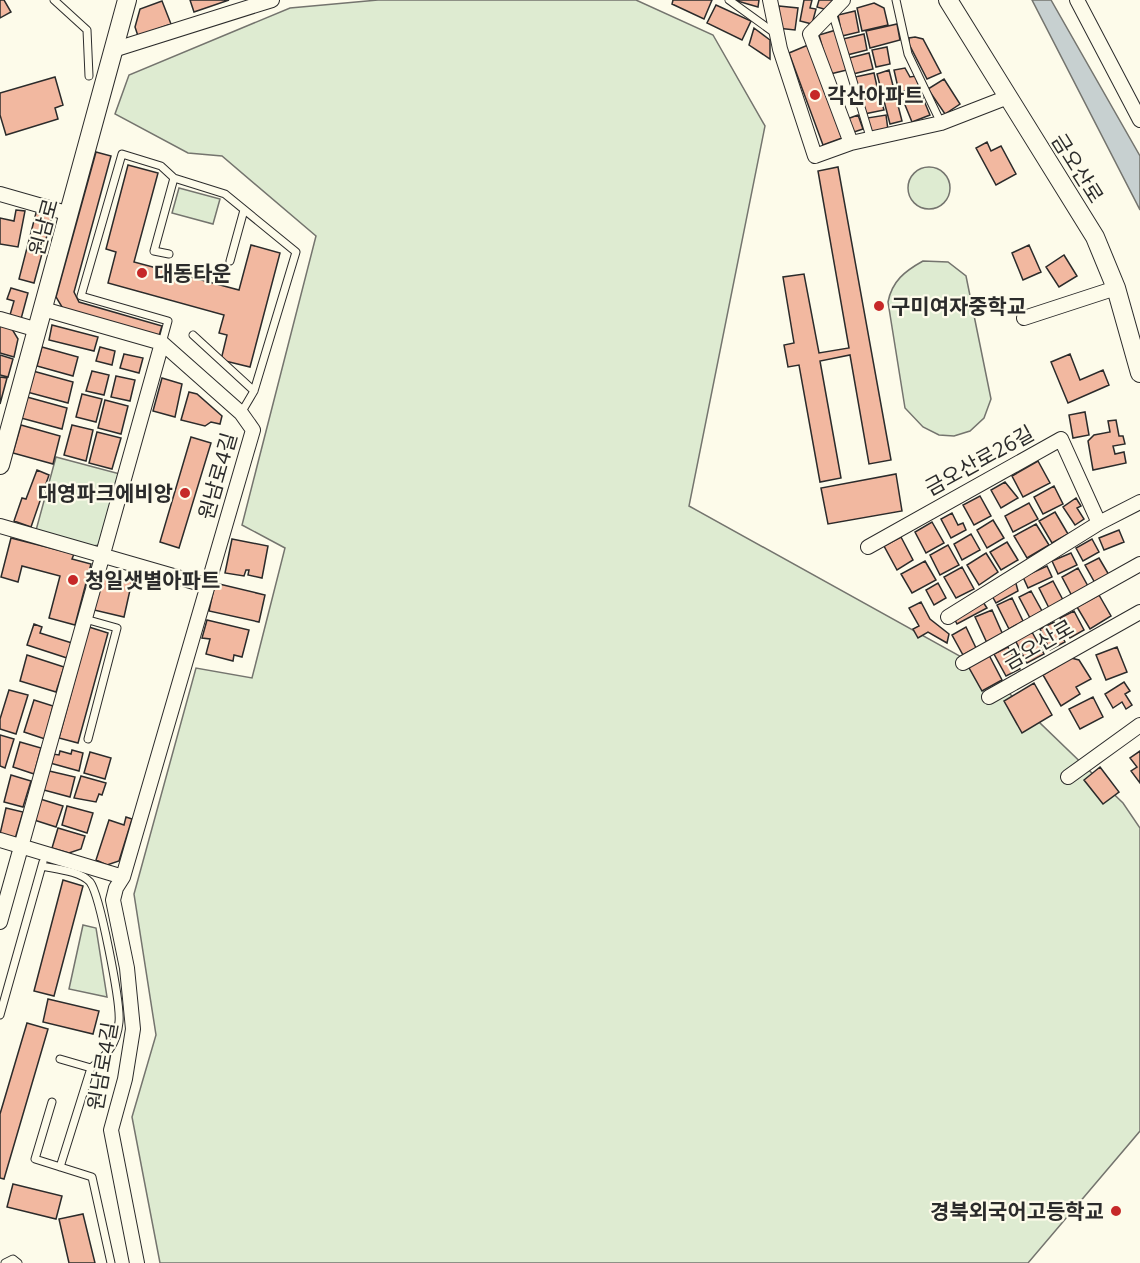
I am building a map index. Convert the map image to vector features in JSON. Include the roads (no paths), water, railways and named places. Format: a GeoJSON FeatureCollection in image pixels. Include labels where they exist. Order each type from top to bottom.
{"type":"FeatureCollection","features":[{"type":"Feature","properties":{"kind":"street","name":"원남로"},"geometry":{"type":"LineString","coordinates":[[0,465],[127,0]]}},
{"type":"Feature","properties":{"kind":"street"},"geometry":{"type":"LineString","coordinates":[[113,50],[272,0]]}},
{"type":"Feature","properties":{"kind":"street"},"geometry":{"type":"LineString","coordinates":[[770,0],[776,34],[815,156],[851,143],[941,123],[1008,97]]}},
{"type":"Feature","properties":{"kind":"street"},"geometry":{"type":"LineString","coordinates":[[843,0],[810,34],[851,143]]}},
{"type":"Feature","properties":{"kind":"street","name":"금오산로"},"geometry":{"type":"LineString","coordinates":[[948,0],[1095,237],[1116,288],[1140,373]]}},
{"type":"Feature","properties":{"kind":"street"},"geometry":{"type":"LineString","coordinates":[[1077,0],[1140,120]]}},
{"type":"Feature","properties":{"kind":"street"},"geometry":{"type":"LineString","coordinates":[[0,194],[70,214]]}},
{"type":"Feature","properties":{"kind":"street"},"geometry":{"type":"LineString","coordinates":[[1024,318],[1116,288]]}},
{"type":"Feature","properties":{"kind":"street","name":"원남로4길"},"geometry":{"type":"LineString","coordinates":[[44,309],[162,343],[241,413],[253,430],[123,877],[116,888],[113,900],[127,968],[133,1029],[125,1079],[111,1130],[137,1263]]}},
{"type":"Feature","properties":{"kind":"street"},"geometry":{"type":"LineString","coordinates":[[0,319],[38,330]]}},
{"type":"Feature","properties":{"kind":"street"},"geometry":{"type":"LineString","coordinates":[[0,922],[162,343]]}},
{"type":"Feature","properties":{"kind":"street","name":"금오산로26길"},"geometry":{"type":"LineString","coordinates":[[868,547],[1061,439],[1099,523]]}},
{"type":"Feature","properties":{"kind":"street"},"geometry":{"type":"LineString","coordinates":[[948,617],[1099,523],[1140,502]]}},
{"type":"Feature","properties":{"kind":"street"},"geometry":{"type":"LineString","coordinates":[[0,526],[208,586]]}},
{"type":"Feature","properties":{"kind":"street","name":"금오산로"},"geometry":{"type":"LineString","coordinates":[[963,663],[1140,564]]}},
{"type":"Feature","properties":{"kind":"street","name":"금오산로"},"geometry":{"type":"LineString","coordinates":[[989,697],[1140,612]]}},
{"type":"Feature","properties":{"kind":"street"},"geometry":{"type":"LineString","coordinates":[[1068,777],[1140,725]]}},
{"type":"Feature","properties":{"kind":"street"},"geometry":{"type":"LineString","coordinates":[[0,840],[22,847],[44,860],[123,877]]}},
{"type":"Feature","properties":{"kind":"lane"},"geometry":{"type":"LineString","coordinates":[[54,0],[87,30],[89,76]]}},
{"type":"Feature","properties":{"kind":"lane"},"geometry":{"type":"LineString","coordinates":[[729,0],[776,34]]}},
{"type":"Feature","properties":{"kind":"lane"},"geometry":{"type":"LineString","coordinates":[[896,0],[908,54],[941,123]]}},
{"type":"Feature","properties":{"kind":"lane"},"geometry":{"type":"LineString","coordinates":[[832,12],[871,140]]}},
{"type":"Feature","properties":{"kind":"lane"},"geometry":{"type":"LineString","coordinates":[[162,343],[168,321],[81,296],[122,154],[161,166],[174,178],[225,194],[296,252],[254,391],[241,413]]}},
{"type":"Feature","properties":{"kind":"lane"},"geometry":{"type":"LineString","coordinates":[[170,254],[154,251],[174,178]]}},
{"type":"Feature","properties":{"kind":"lane"},"geometry":{"type":"LineString","coordinates":[[230,261],[244,210]]}},
{"type":"Feature","properties":{"kind":"lane"},"geometry":{"type":"LineString","coordinates":[[193,335],[254,391]]}},
{"type":"Feature","properties":{"kind":"lane"},"geometry":{"type":"LineString","coordinates":[[85,619],[117,628],[88,739]]}},
{"type":"Feature","properties":{"kind":"lane"},"geometry":{"type":"LineString","coordinates":[[0,1015],[44,860],[82,876],[96,893],[114,980],[119,1022],[109,1053],[91,1068],[60,1167]]}},
{"type":"Feature","properties":{"kind":"lane"},"geometry":{"type":"LineString","coordinates":[[60,1059],[91,1068]]}},
{"type":"Feature","properties":{"kind":"lane"},"geometry":{"type":"LineString","coordinates":[[52,1102],[35,1159],[92,1177],[111,1263]]}},
{"type":"Feature","properties":{"kind":"lane"},"geometry":{"type":"LineString","coordinates":[[5,1263],[13,1259],[18,1263]]}},
{"type":"Feature","properties":{"kind":"place","name":"각산아파트"},"geometry":{"type":"Point","coordinates":[815,95]}},
{"type":"Feature","properties":{"kind":"place","name":"대동타운"},"geometry":{"type":"Point","coordinates":[142,273]}},
{"type":"Feature","properties":{"kind":"place","name":"구미여자중학교"},"geometry":{"type":"Point","coordinates":[879,306]}},
{"type":"Feature","properties":{"kind":"place","name":"대영파크에비앙"},"geometry":{"type":"Point","coordinates":[185,493]}},
{"type":"Feature","properties":{"kind":"place","name":"청일샛별아파트"},"geometry":{"type":"Point","coordinates":[73,580]}},
{"type":"Feature","properties":{"kind":"place","name":"경북외국어고등학교"},"geometry":{"type":"Point","coordinates":[1116,1211]}}]}
